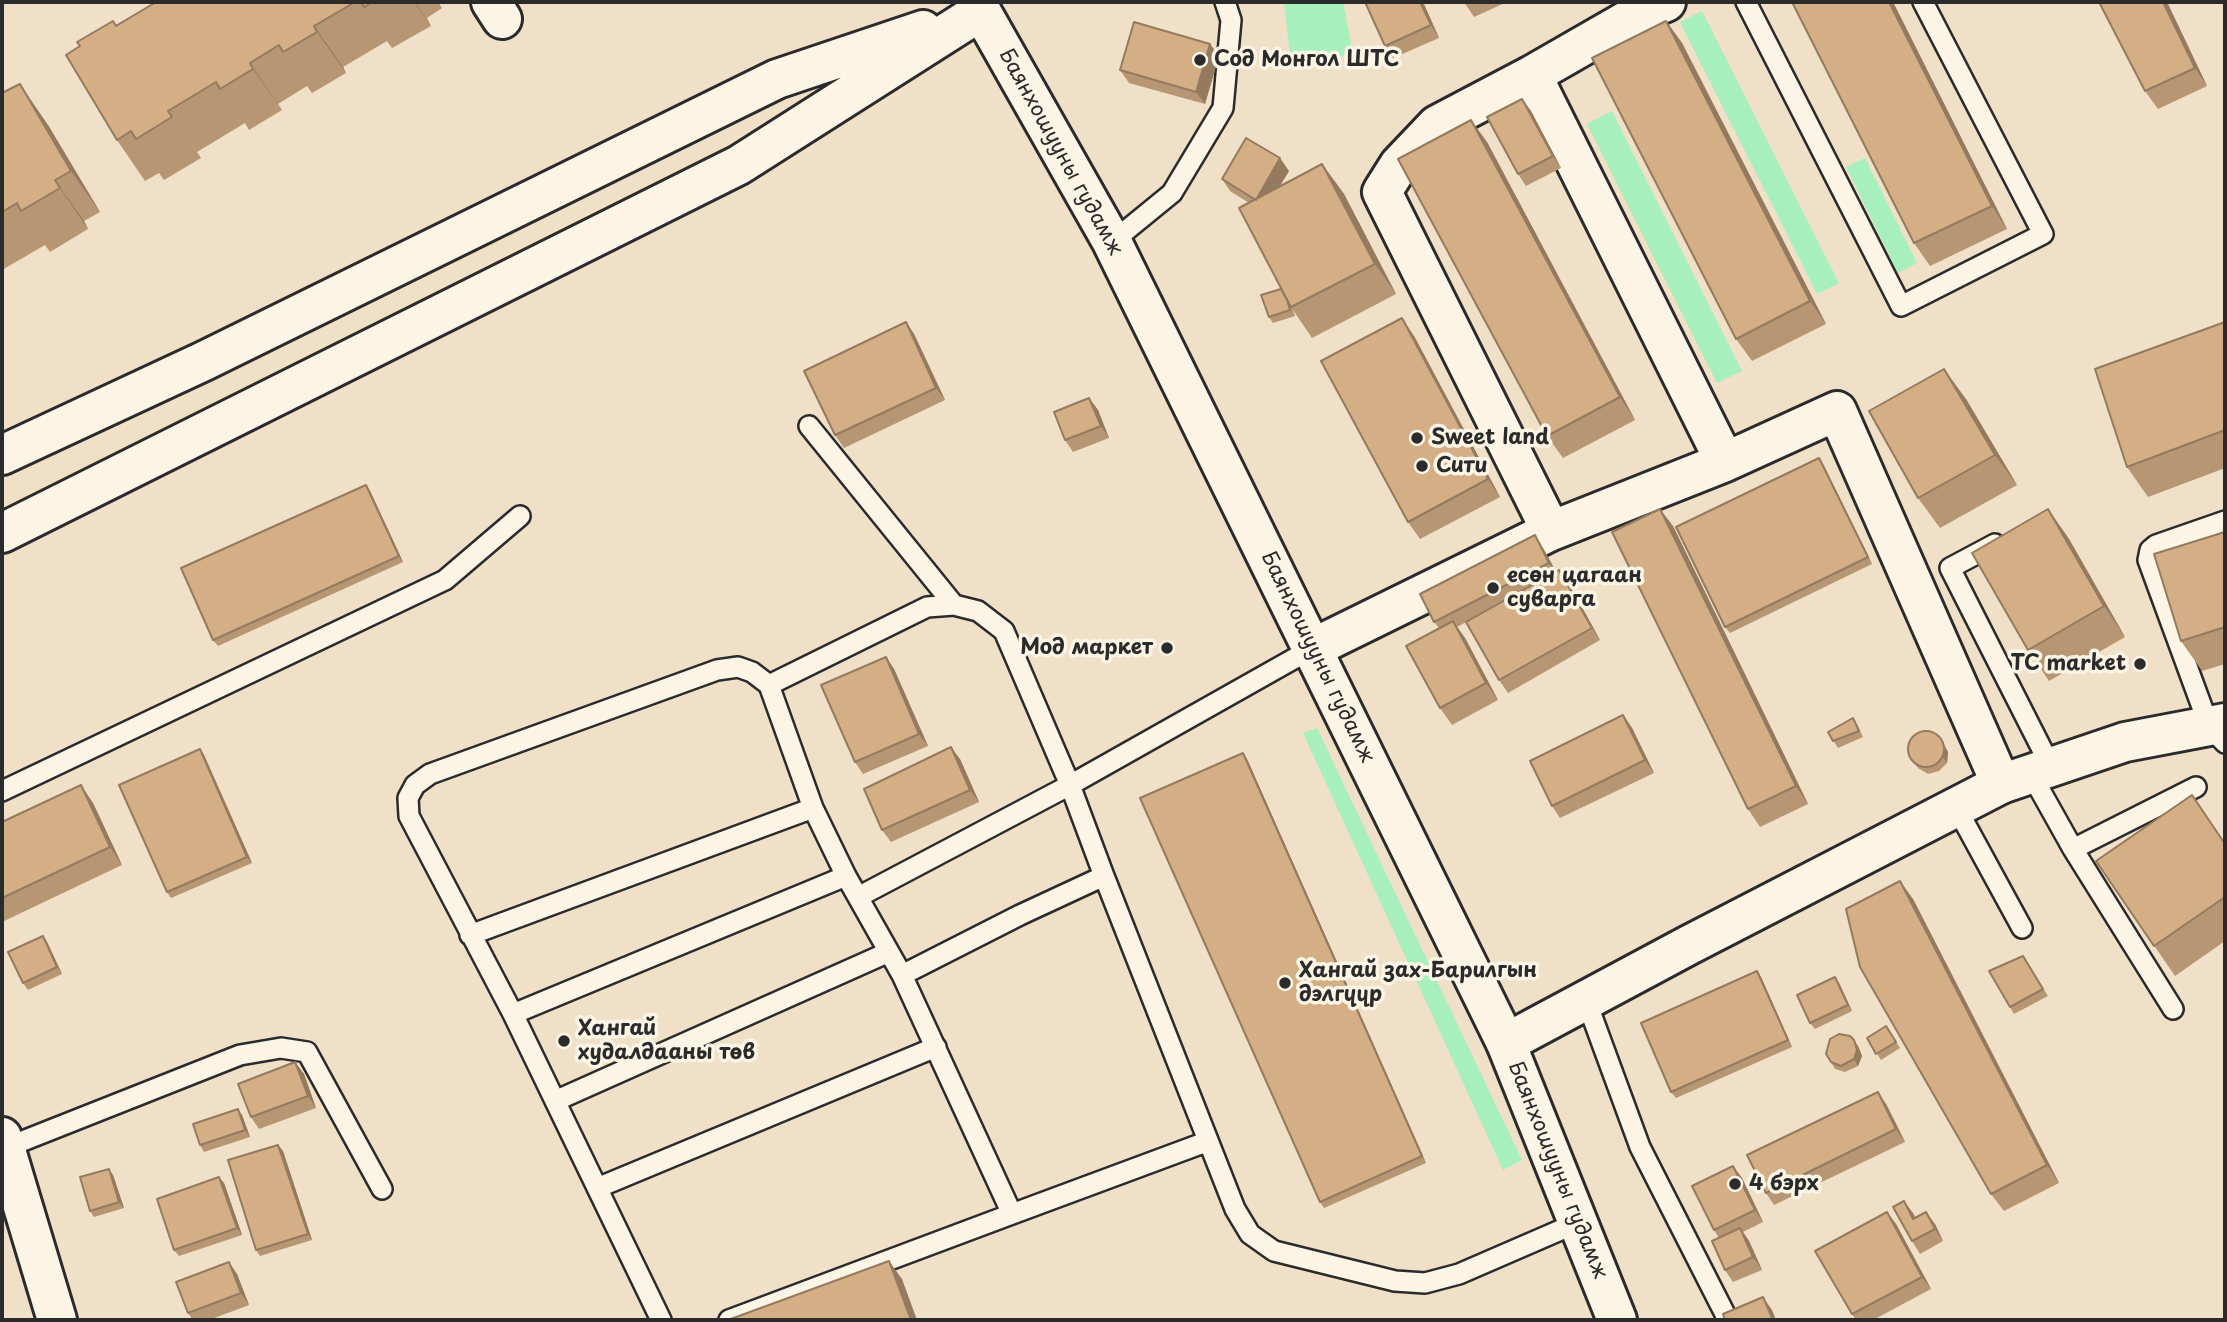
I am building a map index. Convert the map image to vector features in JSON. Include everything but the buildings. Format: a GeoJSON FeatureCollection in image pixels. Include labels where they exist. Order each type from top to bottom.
{"type":"FeatureCollection","features":[{"type":"Feature","properties":{"kind":"main road","name":"Баянхошууны гудамж"},"geometry":{"type":"LineString","coordinates":[[986,5],[1112,242],[1506,1043],[1580,1222],[1617,1320]]}},
{"type":"Feature","properties":{"kind":"main road"},"geometry":{"type":"LineString","coordinates":[[2,455],[204,361],[777,79],[986,5]]}},
{"type":"Feature","properties":{"kind":"main road"},"geometry":{"type":"LineString","coordinates":[[2,533],[739,165],[986,5]]}},
{"type":"Feature","properties":{"kind":"main road"},"geometry":{"type":"LineString","coordinates":[[1551,531],[1382,192],[1399,165],[1437,125],[1532,75],[1647,6]]}},
{"type":"Feature","properties":{"kind":"main road"},"geometry":{"type":"LineString","coordinates":[[1532,75],[1725,462]]}},
{"type":"Feature","properties":{"kind":"main road"},"geometry":{"type":"LineString","coordinates":[[1312,648],[1551,531],[1725,462],[1837,411],[2028,775]]}},
{"type":"Feature","properties":{"kind":"main road"},"geometry":{"type":"LineString","coordinates":[[1506,1043],[1956,807],[2028,775],[2125,742],[2220,730]]}},
{"type":"Feature","properties":{"kind":"main road"},"geometry":{"type":"LineString","coordinates":[[3,1142],[57,1320]]}},
{"type":"Feature","properties":{"kind":"lane"},"geometry":{"type":"LineString","coordinates":[[1112,242],[1172,193],[1223,108],[1231,20],[1225,2]]}},
{"type":"Feature","properties":{"kind":"lane"},"geometry":{"type":"LineString","coordinates":[[1746,2],[1901,306],[2042,234],[1923,2]]}},
{"type":"Feature","properties":{"kind":"lane"},"geometry":{"type":"LineString","coordinates":[[809,426],[954,605]]}},
{"type":"Feature","properties":{"kind":"lane"},"geometry":{"type":"LineString","coordinates":[[2,791],[445,580],[520,516]]}},
{"type":"Feature","properties":{"kind":"lane"},"geometry":{"type":"LineString","coordinates":[[2220,730],[2148,560],[2150,550],[2157,545],[2225,521]]}},
{"type":"Feature","properties":{"kind":"lane"},"geometry":{"type":"LineString","coordinates":[[2006,538],[1950,568],[2028,775],[2173,1009]]}},
{"type":"Feature","properties":{"kind":"lane"},"geometry":{"type":"LineString","coordinates":[[769,685],[927,607],[954,605],[978,611],[1004,631],[1070,785],[1206,1142],[1235,1209],[1250,1234],[1274,1251],[1395,1281],[1425,1283],[1460,1273],[1580,1222]]}},
{"type":"Feature","properties":{"kind":"lane"},"geometry":{"type":"LineString","coordinates":[[858,897],[1070,785],[1312,648]]}},
{"type":"Feature","properties":{"kind":"lane"},"geometry":{"type":"LineString","coordinates":[[661,1320],[513,1014],[409,816],[408,797],[415,785],[430,774],[717,670],[738,667],[752,672],[769,685],[813,808],[846,877],[902,975],[1012,1214]]}},
{"type":"Feature","properties":{"kind":"lane"},"geometry":{"type":"LineString","coordinates":[[2073,849],[2196,787]]}},
{"type":"Feature","properties":{"kind":"lane"},"geometry":{"type":"LineString","coordinates":[[1956,807],[2022,928]]}},
{"type":"Feature","properties":{"kind":"lane"},"geometry":{"type":"LineString","coordinates":[[470,935],[813,808]]}},
{"type":"Feature","properties":{"kind":"lane"},"geometry":{"type":"LineString","coordinates":[[902,975],[1104,876]]}},
{"type":"Feature","properties":{"kind":"lane"},"geometry":{"type":"LineString","coordinates":[[513,1014],[846,877]]}},
{"type":"Feature","properties":{"kind":"lane"},"geometry":{"type":"LineString","coordinates":[[555,1101],[889,952]]}},
{"type":"Feature","properties":{"kind":"lane"},"geometry":{"type":"LineString","coordinates":[[1586,1000],[1640,1147],[1725,1314]]}},
{"type":"Feature","properties":{"kind":"lane"},"geometry":{"type":"LineString","coordinates":[[597,1188],[936,1047]]}},
{"type":"Feature","properties":{"kind":"lane"},"geometry":{"type":"LineString","coordinates":[[3,1142],[240,1055],[281,1048],[307,1052],[382,1189]]}},
{"type":"Feature","properties":{"kind":"lane"},"geometry":{"type":"LineString","coordinates":[[729,1320],[1206,1142]]}},
{"type":"Feature","properties":{"kind":"green space"},"geometry":{"type":"Polygon","coordinates":[[[1284,2],[1343,2],[1353,54],[1291,65],[1284,2]]]}},
{"type":"Feature","properties":{"kind":"green space"},"geometry":{"type":"Polygon","coordinates":[[[1702,11],[1839,283],[1817,294],[1680,22],[1702,11]]]}},
{"type":"Feature","properties":{"kind":"green space"},"geometry":{"type":"Polygon","coordinates":[[[1612,111],[1742,371],[1717,383],[1587,124],[1612,111]]]}},
{"type":"Feature","properties":{"kind":"green space"},"geometry":{"type":"Polygon","coordinates":[[[1865,158],[1917,263],[1898,273],[1846,167],[1865,158]]]}},
{"type":"Feature","properties":{"kind":"green space"},"geometry":{"type":"Polygon","coordinates":[[[1317,728],[1522,1160],[1503,1170],[1303,733],[1317,728]]]}},
{"type":"Feature","properties":{"kind":"place","name":"Сод Монгол ШТС"},"geometry":{"type":"Point","coordinates":[1200,60]}},
{"type":"Feature","properties":{"kind":"place","name":"Sweet land"},"geometry":{"type":"Point","coordinates":[1417,438]}},
{"type":"Feature","properties":{"kind":"place","name":"Сити"},"geometry":{"type":"Point","coordinates":[1422,466]}},
{"type":"Feature","properties":{"kind":"place","name":"есөн цагаан суварга"},"geometry":{"type":"Point","coordinates":[1493,588]}},
{"type":"Feature","properties":{"kind":"place","name":"Мод маркет"},"geometry":{"type":"Point","coordinates":[1167,648]}},
{"type":"Feature","properties":{"kind":"place","name":"TC market"},"geometry":{"type":"Point","coordinates":[2140,664]}},
{"type":"Feature","properties":{"kind":"place","name":"Хангай зах-Барилгын дэлгүүр"},"geometry":{"type":"Point","coordinates":[1285,983]}},
{"type":"Feature","properties":{"kind":"place","name":"Хангай худалдааны төв"},"geometry":{"type":"Point","coordinates":[564,1041]}},
{"type":"Feature","properties":{"kind":"place","name":"4 бэрх"},"geometry":{"type":"Point","coordinates":[1735,1184]}}]}
